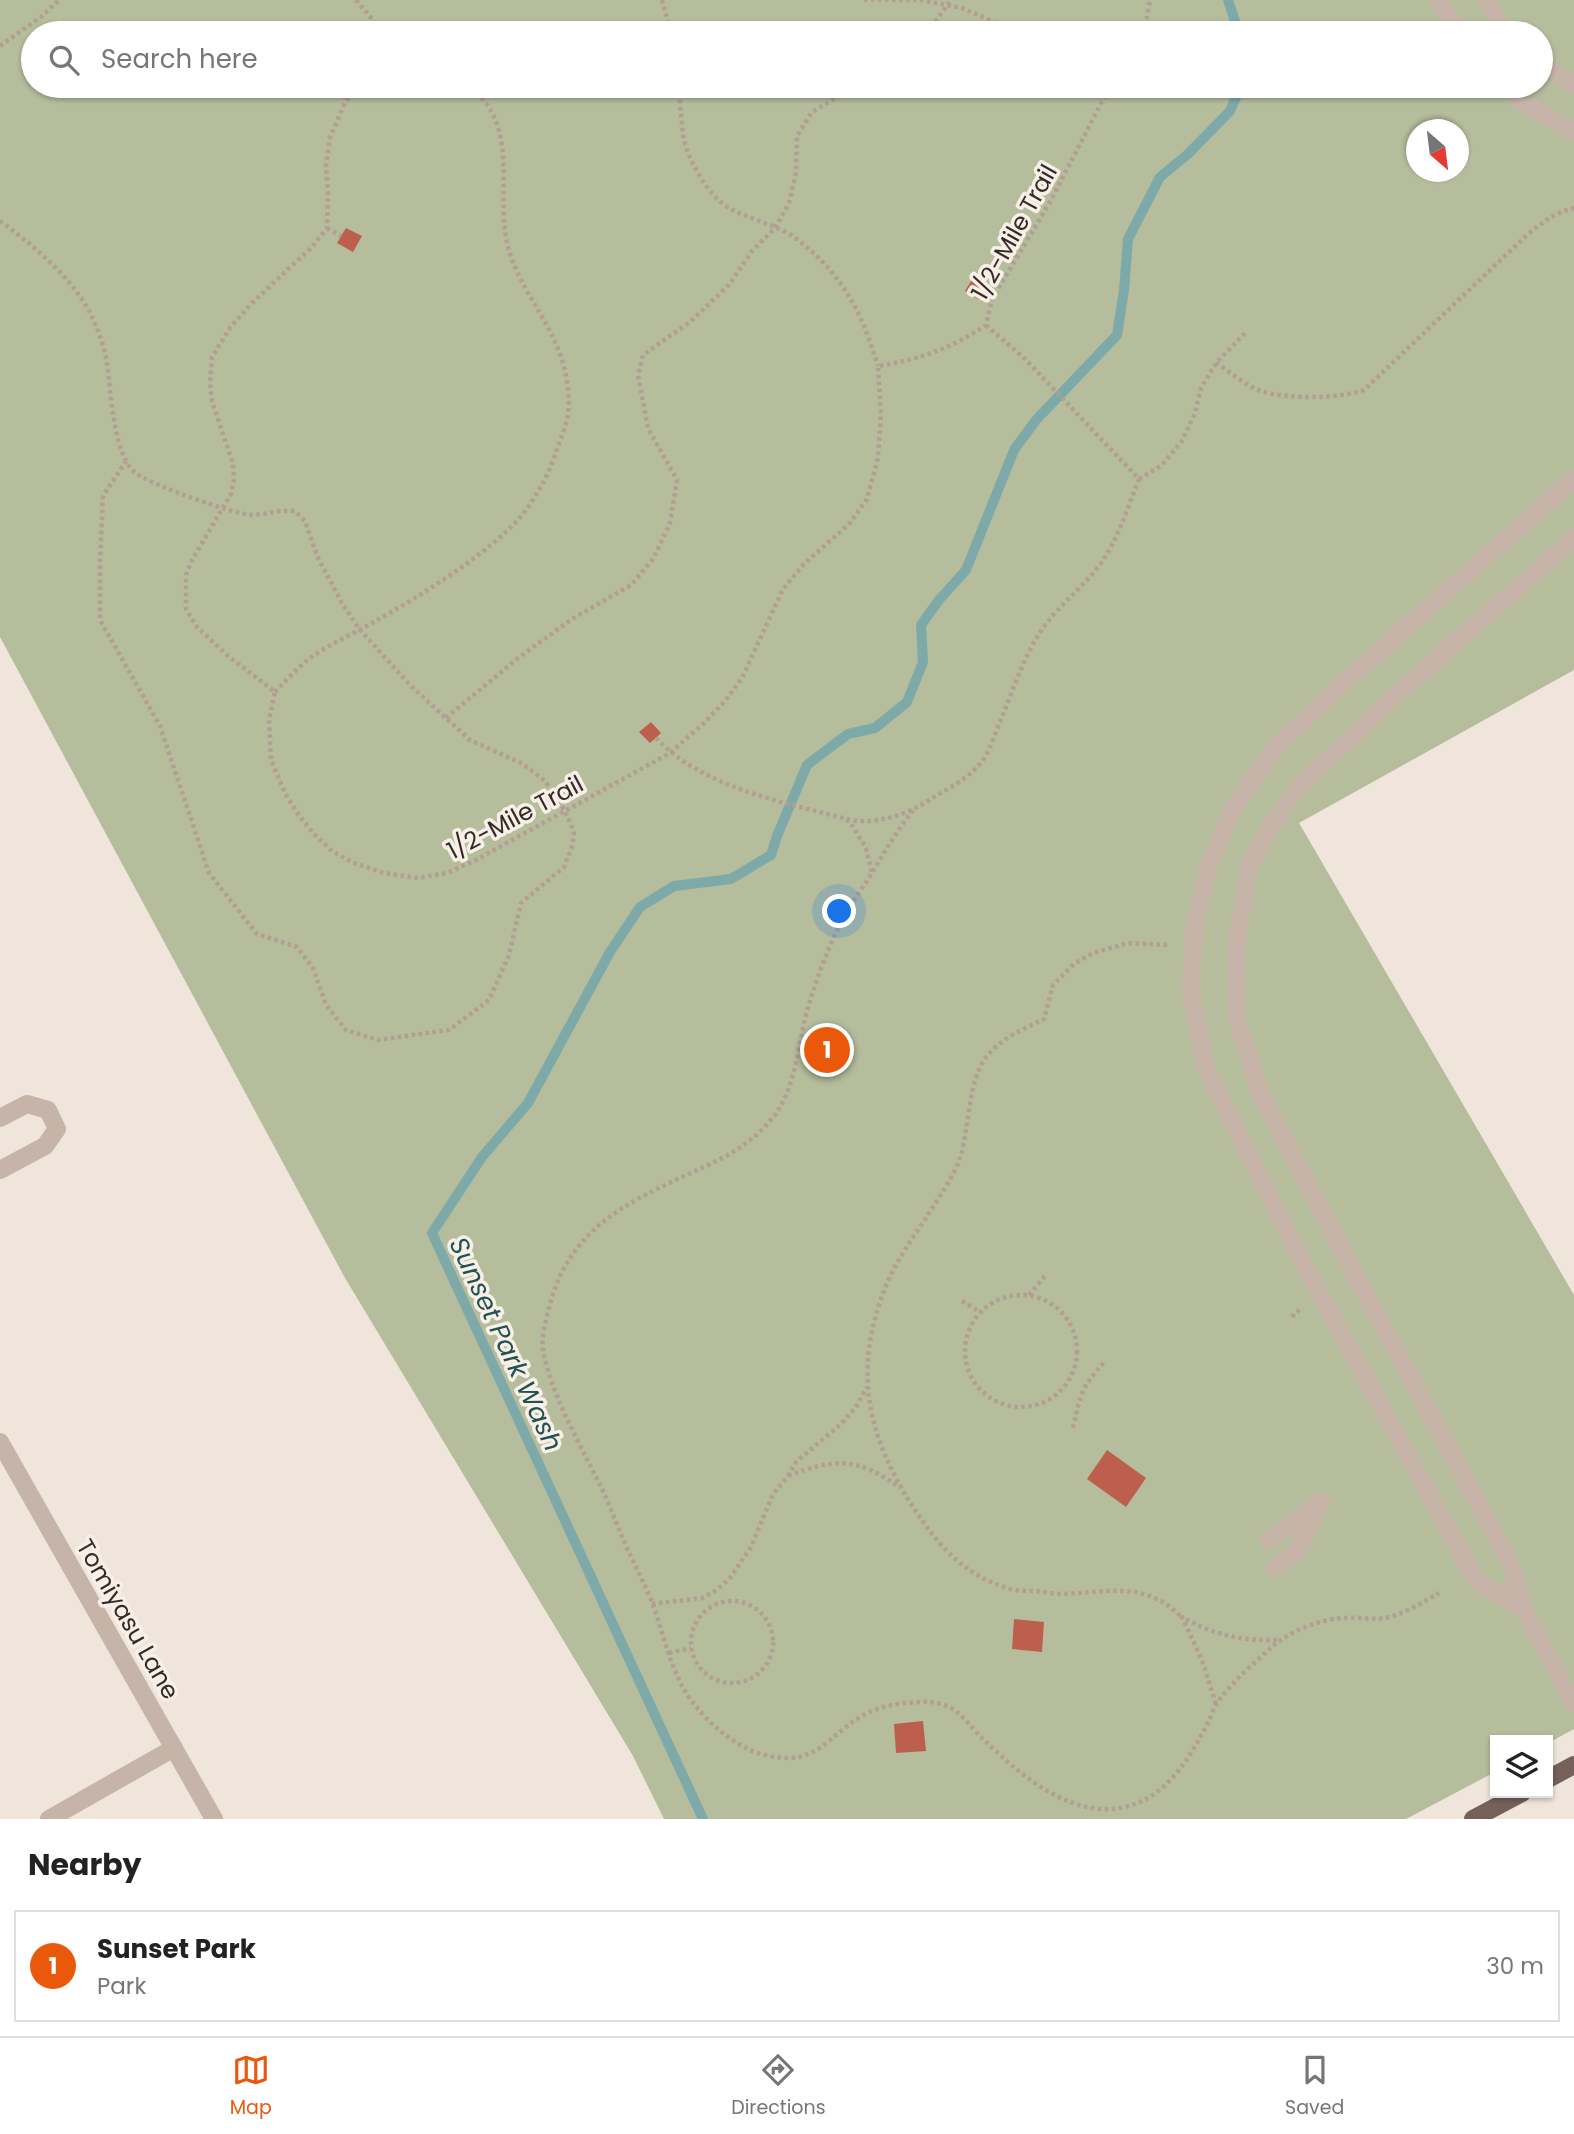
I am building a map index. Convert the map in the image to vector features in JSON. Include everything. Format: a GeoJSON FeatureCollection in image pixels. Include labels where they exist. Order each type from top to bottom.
{"type":"FeatureCollection","features":[{"type":"Feature","properties":{"kind":"main road"},"geometry":{"type":"LineString","coordinates":[[1553,1776],[1574,1765]]}},
{"type":"Feature","properties":{"kind":"main road"},"geometry":{"type":"LineString","coordinates":[[1473,1819],[1513,1798]]}},
{"type":"Feature","properties":{"kind":"street"},"geometry":{"type":"LineString","coordinates":[[1439,0],[1452,21]]}},
{"type":"Feature","properties":{"kind":"street"},"geometry":{"type":"LineString","coordinates":[[1487,0],[1498,21]]}},
{"type":"Feature","properties":{"kind":"street"},"geometry":{"type":"LineString","coordinates":[[1553,71],[1574,84]]}},
{"type":"Feature","properties":{"kind":"street"},"geometry":{"type":"LineString","coordinates":[[1518,98],[1524,104],[1574,131]]}},
{"type":"Feature","properties":{"kind":"street"},"geometry":{"type":"LineString","coordinates":[[1523,1608],[1477,1582],[1301,1259],[1206,1068],[1191,994],[1194,928],[1209,865],[1233,809],[1276,747],[1339,687],[1574,479]]}},
{"type":"Feature","properties":{"kind":"street"},"geometry":{"type":"LineString","coordinates":[[1574,538],[1397,694],[1298,788],[1271,826],[1249,867],[1236,945],[1237,1019],[1260,1093],[1510,1562],[1523,1608],[1574,1703]]}},
{"type":"Feature","properties":{"kind":"street"},"geometry":{"type":"LineString","coordinates":[[0,1118],[27,1104],[48,1110],[57,1129],[45,1146],[0,1170]]}},
{"type":"Feature","properties":{"kind":"street","name":"Tomiyasu Lane"},"geometry":{"type":"LineString","coordinates":[[0,1443],[214,1819]]}},
{"type":"Feature","properties":{"kind":"street"},"geometry":{"type":"LineString","coordinates":[[1269,1540],[1322,1501],[1298,1551],[1274,1568]]}},
{"type":"Feature","properties":{"kind":"street"},"geometry":{"type":"LineString","coordinates":[[49,1819],[174,1748]]}},
{"type":"Feature","properties":{"kind":"path"},"geometry":{"type":"LineString","coordinates":[[35,21],[59,0]]}},
{"type":"Feature","properties":{"kind":"path"},"geometry":{"type":"LineString","coordinates":[[356,0],[374,21]]}},
{"type":"Feature","properties":{"kind":"path"},"geometry":{"type":"LineString","coordinates":[[662,0],[668,21]]}},
{"type":"Feature","properties":{"kind":"path"},"geometry":{"type":"LineString","coordinates":[[864,0],[920,0],[962,8],[991,21]]}},
{"type":"Feature","properties":{"kind":"path"},"geometry":{"type":"LineString","coordinates":[[935,21],[951,0]]}},
{"type":"Feature","properties":{"kind":"path"},"geometry":{"type":"LineString","coordinates":[[1146,21],[1150,0]]}},
{"type":"Feature","properties":{"kind":"path"},"geometry":{"type":"LineString","coordinates":[[0,46],[21,31]]}},
{"type":"Feature","properties":{"kind":"path"},"geometry":{"type":"LineString","coordinates":[[348,98],[330,137],[326,165],[327,228],[313,247],[252,303],[230,328],[212,357],[212,401],[233,464],[234,479],[231,494],[186,575],[186,609],[197,627],[227,655],[275,692],[309,659],[360,630],[485,550],[523,514],[550,472],[568,413],[566,376],[556,342],[515,267],[508,246],[503,211],[503,150],[497,125],[489,107],[481,98]]}},
{"type":"Feature","properties":{"kind":"path"},"geometry":{"type":"LineString","coordinates":[[680,98],[683,137],[712,194],[730,209],[797,239],[829,268],[852,297],[867,329],[878,366]]}},
{"type":"Feature","properties":{"kind":"path"},"geometry":{"type":"LineString","coordinates":[[446,718],[481,687],[572,619],[631,585],[653,559],[670,523],[677,481],[648,428],[638,375],[643,355],[690,322],[729,285],[752,251],[775,228],[789,203],[794,183],[797,136],[812,112],[836,98]]}},
{"type":"Feature","properties":{"kind":"path","name":"1/2-Mile Trail"},"geometry":{"type":"LineString","coordinates":[[275,692],[270,720],[271,760],[285,793],[313,833],[332,851],[352,862],[383,873],[418,878],[447,873],[476,860],[670,753],[725,701],[742,678],[783,589],[804,564],[850,523],[867,499],[878,458],[881,414],[878,366],[933,353],[967,338],[986,325],[992,299],[1050,202],[1104,98]]}},
{"type":"Feature","properties":{"kind":"path"},"geometry":{"type":"LineString","coordinates":[[1216,363],[1262,392],[1320,397],[1364,390],[1528,234],[1548,218],[1574,208]]}},
{"type":"Feature","properties":{"kind":"path"},"geometry":{"type":"LineString","coordinates":[[0,221],[30,243],[47,260],[72,287],[92,317],[106,359],[114,422],[126,461],[136,474],[238,513],[253,515],[279,510],[295,511],[305,522],[318,558],[342,603],[360,630],[411,687],[470,740],[523,764],[545,781],[565,811],[574,832],[572,847],[564,867],[521,903],[509,955],[489,1000],[449,1030],[378,1040],[346,1030],[326,1005],[313,968],[297,947],[257,934],[209,873],[160,726],[100,620],[103,496],[126,461]]}},
{"type":"Feature","properties":{"kind":"path"},"geometry":{"type":"LineString","coordinates":[[327,228],[341,236]]}},
{"type":"Feature","properties":{"kind":"path"},"geometry":{"type":"LineString","coordinates":[[982,293],[992,299]]}},
{"type":"Feature","properties":{"kind":"path"},"geometry":{"type":"LineString","coordinates":[[986,325],[1025,359],[1139,479]]}},
{"type":"Feature","properties":{"kind":"path"},"geometry":{"type":"LineString","coordinates":[[656,738],[670,753],[737,789],[865,822],[880,821],[914,810],[965,778],[981,764],[1037,637],[1064,602],[1098,567],[1114,542],[1139,479],[1162,465],[1182,441],[1195,413],[1201,388],[1216,363],[1246,332]]}},
{"type":"Feature","properties":{"kind":"path"},"geometry":{"type":"LineString","coordinates":[[914,810],[890,840],[837,929],[808,1006],[781,1108],[760,1132],[735,1151],[637,1199],[606,1219],[584,1237],[555,1285],[542,1342],[543,1354],[567,1419],[597,1479],[652,1604],[685,1691],[695,1706],[729,1738],[752,1751],[778,1758],[802,1756],[825,1746],[857,1719],[896,1703],[927,1701],[946,1705],[958,1713],[1012,1766],[1043,1787],[1073,1804],[1103,1809],[1124,1807],[1145,1800],[1182,1769],[1216,1704],[1279,1640]]}},
{"type":"Feature","properties":{"kind":"path"},"geometry":{"type":"LineString","coordinates":[[828,814],[850,822],[866,848],[872,873]]}},
{"type":"Feature","properties":{"kind":"path"},"geometry":{"type":"LineString","coordinates":[[1167,945],[1128,943],[1093,953],[1074,964],[1053,985],[1044,1019],[1001,1042],[985,1057],[971,1099],[969,1123],[960,1160],[898,1261],[881,1300],[867,1365],[867,1387],[873,1423],[901,1489],[951,1556],[980,1578],[1013,1590],[1061,1594],[1108,1590],[1138,1591],[1163,1601],[1182,1617],[1205,1630],[1252,1641],[1279,1640],[1328,1620],[1388,1617],[1439,1593]]}},
{"type":"Feature","properties":{"kind":"path"},"geometry":{"type":"LineString","coordinates":[[1029,1295],[1045,1276]]}},
{"type":"Feature","properties":{"kind":"path"},"geometry":{"type":"LineString","coordinates":[[1029,1295],[1046,1300],[1060,1310],[1071,1325],[1076,1341],[1077,1359],[1070,1377],[1058,1392],[1042,1402],[1023,1407],[1004,1404],[987,1395],[974,1381],[967,1363],[966,1344],[971,1327],[980,1312],[1007,1297],[1029,1295]]}},
{"type":"Feature","properties":{"kind":"path"},"geometry":{"type":"LineString","coordinates":[[962,1301],[980,1312]]}},
{"type":"Feature","properties":{"kind":"path"},"geometry":{"type":"LineString","coordinates":[[1073,1428],[1081,1391],[1105,1361]]}},
{"type":"Feature","properties":{"kind":"path"},"geometry":{"type":"LineString","coordinates":[[652,1604],[702,1598],[717,1590],[730,1578],[751,1547],[773,1494],[796,1462],[825,1439],[856,1407],[867,1387]]}},
{"type":"Feature","properties":{"kind":"path"},"geometry":{"type":"LineString","coordinates":[[788,1476],[809,1468],[850,1463],[867,1467],[901,1489]]}},
{"type":"Feature","properties":{"kind":"path"},"geometry":{"type":"LineString","coordinates":[[710,1594],[716,1605]]}},
{"type":"Feature","properties":{"kind":"path"},"geometry":{"type":"LineString","coordinates":[[729,1601],[743,1603],[765,1618],[771,1630],[773,1644],[770,1658],[763,1669],[740,1683],[726,1683],[702,1672],[691,1648],[691,1634],[704,1612],[729,1601]]}},
{"type":"Feature","properties":{"kind":"path"},"geometry":{"type":"LineString","coordinates":[[1182,1617],[1202,1660],[1216,1704]]}},
{"type":"Feature","properties":{"kind":"path"},"geometry":{"type":"LineString","coordinates":[[669,1653],[691,1648]]}},
{"type":"Feature","properties":{"kind":"green space"},"geometry":{"type":"Polygon","coordinates":[[[0,0],[1574,0],[1574,670],[1299,823],[1574,1295],[1574,1729],[1553,1740],[1553,1735],[1490,1735],[1490,1775],[1406,1819],[664,1819],[633,1756],[345,1278],[0,637],[0,0]]]}},
{"type":"Feature","properties":{"kind":"building"},"geometry":{"type":"Polygon","coordinates":[[[346,228],[362,236],[353,252],[337,243],[346,228]]]}},
{"type":"Feature","properties":{"kind":"building"},"geometry":{"type":"Polygon","coordinates":[[[973,278],[986,286],[978,299],[965,291],[973,278]]]}},
{"type":"Feature","properties":{"kind":"building"},"geometry":{"type":"Polygon","coordinates":[[[651,722],[661,733],[650,743],[639,732],[651,722]]]}},
{"type":"Feature","properties":{"kind":"building"},"geometry":{"type":"Polygon","coordinates":[[[1107,1450],[1146,1478],[1126,1507],[1087,1479],[1107,1450]]]}},
{"type":"Feature","properties":{"kind":"building"},"geometry":{"type":"Polygon","coordinates":[[[1014,1619],[1044,1622],[1042,1652],[1012,1649],[1014,1619]]]}},
{"type":"Feature","properties":{"kind":"building"},"geometry":{"type":"Polygon","coordinates":[[[923,1721],[926,1751],[896,1753],[894,1724],[923,1721]]]}},
{"type":"Feature","properties":{"kind":"waterway","name":"Sunset Park Wash"},"geometry":{"type":"LineString","coordinates":[[1228,0],[1235,21]]}},
{"type":"Feature","properties":{"kind":"waterway","name":"Sunset Park Wash"},"geometry":{"type":"LineString","coordinates":[[703,1819],[432,1233],[482,1157],[528,1103],[610,952],[640,907],[674,886],[731,879],[771,855],[807,765],[848,734],[875,728],[907,702],[923,662],[921,625],[966,570],[1014,450],[1036,420],[1117,335],[1128,239],[1160,177],[1188,154],[1230,111],[1236,98]]}},
{"type":"Feature","properties":{"kind":"place","name":"Sunset Park"},"geometry":{"type":"Point","coordinates":[827,1050]}}]}
